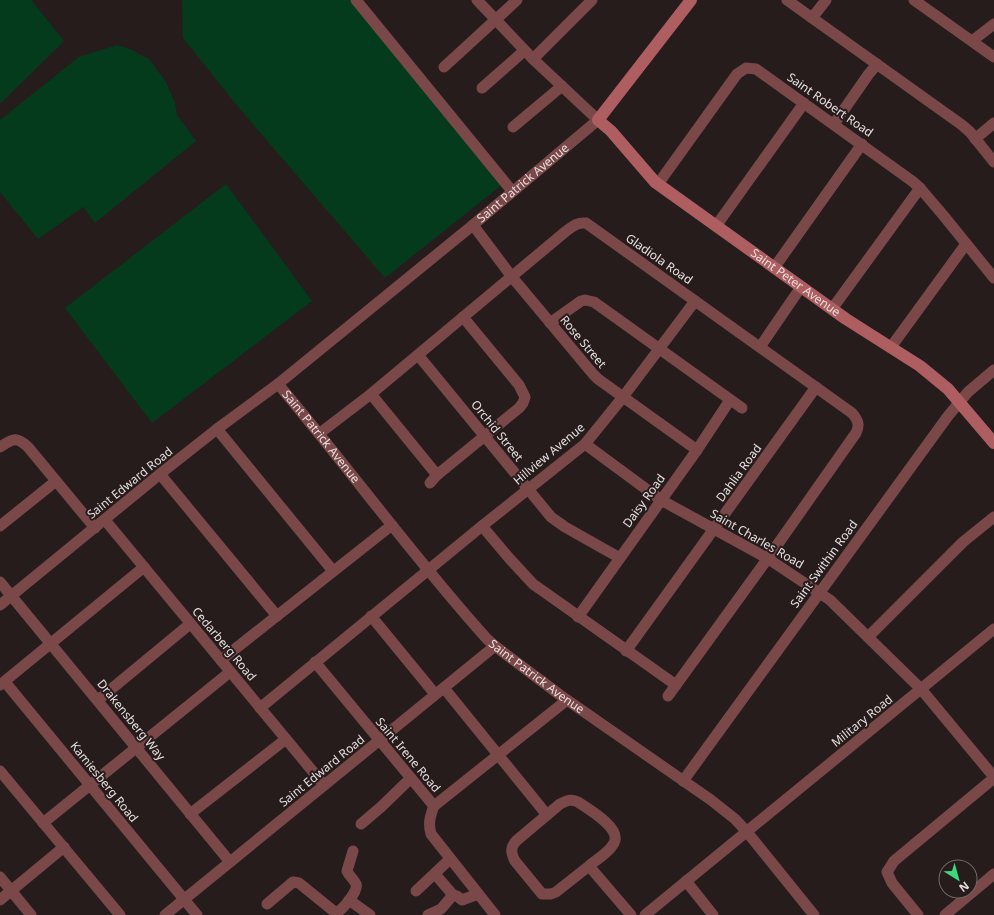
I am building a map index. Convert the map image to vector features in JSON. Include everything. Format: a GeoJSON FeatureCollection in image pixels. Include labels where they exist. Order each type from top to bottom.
{"type":"FeatureCollection","features":[{"type":"Feature","properties":{"kind":"street"},"geometry":{"type":"LineString","coordinates":[[356,0],[512,192]]}},
{"type":"Feature","properties":{"kind":"street"},"geometry":{"type":"LineString","coordinates":[[477,0],[524,51],[598,120]]}},
{"type":"Feature","properties":{"kind":"street"},"geometry":{"type":"LineString","coordinates":[[444,67],[517,0]]}},
{"type":"Feature","properties":{"kind":"street"},"geometry":{"type":"LineString","coordinates":[[533,59],[592,0]]}},
{"type":"Feature","properties":{"kind":"street","name":"Saint Patrick Avenue"},"geometry":{"type":"LineString","coordinates":[[691,0],[598,120],[473,225],[278,384],[320,433],[428,569],[477,628],[495,646],[567,700],[711,800],[735,819],[814,915]]}},
{"type":"Feature","properties":{"kind":"street"},"geometry":{"type":"LineString","coordinates":[[788,0],[970,132],[994,162]]}},
{"type":"Feature","properties":{"kind":"street"},"geometry":{"type":"LineString","coordinates":[[812,18],[826,0]]}},
{"type":"Feature","properties":{"kind":"street"},"geometry":{"type":"LineString","coordinates":[[914,0],[994,57]]}},
{"type":"Feature","properties":{"kind":"street"},"geometry":{"type":"LineString","coordinates":[[972,41],[994,24]]}},
{"type":"Feature","properties":{"kind":"street"},"geometry":{"type":"LineString","coordinates":[[482,88],[524,51]]}},
{"type":"Feature","properties":{"kind":"street"},"geometry":{"type":"LineString","coordinates":[[834,124],[877,64]]}},
{"type":"Feature","properties":{"kind":"street","name":"Saint Robert Road"},"geometry":{"type":"LineString","coordinates":[[658,184],[737,74],[750,68],[756,69],[912,180],[994,278]]}},
{"type":"Feature","properties":{"kind":"street"},"geometry":{"type":"LineString","coordinates":[[513,127],[562,86]]}},
{"type":"Feature","properties":{"kind":"street"},"geometry":{"type":"LineString","coordinates":[[716,226],[804,103]]}},
{"type":"Feature","properties":{"kind":"street","name":"Saint Peter Avenue"},"geometry":{"type":"LineString","coordinates":[[598,120],[611,131],[648,176],[658,184],[832,309],[920,366],[948,389],[994,443]]}},
{"type":"Feature","properties":{"kind":"street"},"geometry":{"type":"LineString","coordinates":[[975,139],[994,123]]}},
{"type":"Feature","properties":{"kind":"street"},"geometry":{"type":"LineString","coordinates":[[774,268],[862,144]]}},
{"type":"Feature","properties":{"kind":"street"},"geometry":{"type":"LineString","coordinates":[[832,309],[920,188]]}},
{"type":"Feature","properties":{"kind":"street","name":"Gladiola Road"},"geometry":{"type":"LineString","coordinates":[[320,433],[371,394],[565,232],[577,224],[586,224],[852,413],[859,423],[858,428],[768,558]]}},
{"type":"Feature","properties":{"kind":"street","name":"Rose Street"},"geometry":{"type":"LineString","coordinates":[[473,225],[512,277],[593,374],[697,450]]}},
{"type":"Feature","properties":{"kind":"street"},"geometry":{"type":"LineString","coordinates":[[891,347],[966,244]]}},
{"type":"Feature","properties":{"kind":"street"},"geometry":{"type":"LineString","coordinates":[[760,348],[801,287]]}},
{"type":"Feature","properties":{"kind":"street"},"geometry":{"type":"LineString","coordinates":[[550,323],[576,303],[589,300],[594,302],[742,408]]}},
{"type":"Feature","properties":{"kind":"street","name":"Hillview Avenue"},"geometry":{"type":"LineString","coordinates":[[260,708],[428,569],[585,444],[623,397],[695,301]]}},
{"type":"Feature","properties":{"kind":"street"},"geometry":{"type":"LineString","coordinates":[[371,394],[434,479],[485,437],[519,408],[525,397],[519,385],[464,317]]}},
{"type":"Feature","properties":{"kind":"street","name":"Orchid Street"},"geometry":{"type":"LineString","coordinates":[[418,355],[545,511],[557,522],[620,558]]}},
{"type":"Feature","properties":{"kind":"street","name":"Saint Swithin Road"},"geometry":{"type":"LineString","coordinates":[[683,781],[819,592],[959,402],[968,392],[994,370]]}},
{"type":"Feature","properties":{"kind":"street","name":"Saint Edward Road"},"geometry":{"type":"LineString","coordinates":[[0,605],[160,474],[217,429],[278,384]]}},
{"type":"Feature","properties":{"kind":"street","name":"Dahlia Road"},"geometry":{"type":"LineString","coordinates":[[626,651],[816,388]]}},
{"type":"Feature","properties":{"kind":"street","name":"Daisy Road"},"geometry":{"type":"LineString","coordinates":[[578,617],[697,450],[730,400]]}},
{"type":"Feature","properties":{"kind":"street"},"geometry":{"type":"LineString","coordinates":[[217,429],[333,571]]}},
{"type":"Feature","properties":{"kind":"street"},"geometry":{"type":"LineString","coordinates":[[0,447],[8,442],[21,440],[95,528]]}},
{"type":"Feature","properties":{"kind":"street","name":"Saint Charles Road"},"geometry":{"type":"LineString","coordinates":[[585,444],[661,500],[768,558],[834,603],[921,689],[994,778]]}},
{"type":"Feature","properties":{"kind":"street"},"geometry":{"type":"LineString","coordinates":[[160,474],[277,616]]}},
{"type":"Feature","properties":{"kind":"street"},"geometry":{"type":"LineString","coordinates":[[0,526],[56,482]]}},
{"type":"Feature","properties":{"kind":"street"},"geometry":{"type":"LineString","coordinates":[[869,636],[963,542],[994,517]]}},
{"type":"Feature","properties":{"kind":"street","name":"Cedarberg Road"},"geometry":{"type":"LineString","coordinates":[[105,520],[324,785]]}},
{"type":"Feature","properties":{"kind":"street"},"geometry":{"type":"LineString","coordinates":[[221,660],[392,524]]}},
{"type":"Feature","properties":{"kind":"street"},"geometry":{"type":"LineString","coordinates":[[482,526],[533,584],[676,685]]}},
{"type":"Feature","properties":{"kind":"street"},"geometry":{"type":"LineString","coordinates":[[668,696],[768,558]]}},
{"type":"Feature","properties":{"kind":"street"},"geometry":{"type":"LineString","coordinates":[[2,683],[144,567]]}},
{"type":"Feature","properties":{"kind":"street","name":"Drakensberg Way"},"geometry":{"type":"LineString","coordinates":[[0,582],[230,862]]}},
{"type":"Feature","properties":{"kind":"street"},"geometry":{"type":"LineString","coordinates":[[371,616],[499,755],[547,815]]}},
{"type":"Feature","properties":{"kind":"street"},"geometry":{"type":"LineString","coordinates":[[98,700],[190,624]]}},
{"type":"Feature","properties":{"kind":"street","name":"Military Road"},"geometry":{"type":"LineString","coordinates":[[645,915],[994,629]]}},
{"type":"Feature","properties":{"kind":"street","name":"Saint Edward Road"},"geometry":{"type":"LineString","coordinates":[[165,915],[495,646]]}},
{"type":"Feature","properties":{"kind":"street","name":"Saint Irene Road"},"geometry":{"type":"LineString","coordinates":[[315,662],[434,806],[567,700]]}},
{"type":"Feature","properties":{"kind":"street"},"geometry":{"type":"LineString","coordinates":[[43,823],[230,672]]}},
{"type":"Feature","properties":{"kind":"street","name":"Kamiesberg Road"},"geometry":{"type":"LineString","coordinates":[[2,683],[90,785],[197,915]]}},
{"type":"Feature","properties":{"kind":"street"},"geometry":{"type":"LineString","coordinates":[[190,814],[286,739]]}},
{"type":"Feature","properties":{"kind":"street"},"geometry":{"type":"LineString","coordinates":[[0,771],[120,915]]}},
{"type":"Feature","properties":{"kind":"street"},"geometry":{"type":"LineString","coordinates":[[361,824],[411,778]]}},
{"type":"Feature","properties":{"kind":"street"},"geometry":{"type":"LineString","coordinates":[[918,915],[892,883],[887,872],[894,861],[994,778]]}},
{"type":"Feature","properties":{"kind":"street"},"geometry":{"type":"LineString","coordinates":[[572,800],[578,802],[612,828],[616,838],[615,842],[605,853],[589,866],[556,892],[551,894],[542,894],[515,861],[511,849],[516,841],[564,801],[572,800]]}},
{"type":"Feature","properties":{"kind":"street"},"geometry":{"type":"LineString","coordinates":[[434,806],[429,820],[431,834],[495,915]]}},
{"type":"Feature","properties":{"kind":"street"},"geometry":{"type":"LineString","coordinates":[[0,900],[64,847]]}},
{"type":"Feature","properties":{"kind":"street"},"geometry":{"type":"LineString","coordinates":[[267,904],[293,882],[298,883],[336,913],[341,910],[357,887],[347,870],[353,851]]}},
{"type":"Feature","properties":{"kind":"street"},"geometry":{"type":"LineString","coordinates":[[416,891],[450,859]]}},
{"type":"Feature","properties":{"kind":"street"},"geometry":{"type":"LineString","coordinates":[[589,866],[631,915]]}},
{"type":"Feature","properties":{"kind":"street"},"geometry":{"type":"LineString","coordinates":[[435,874],[453,895],[464,900],[478,894]]}},
{"type":"Feature","properties":{"kind":"street"},"geometry":{"type":"LineString","coordinates":[[945,915],[994,874]]}},
{"type":"Feature","properties":{"kind":"street"},"geometry":{"type":"LineString","coordinates":[[0,877],[31,915]]}},
{"type":"Feature","properties":{"kind":"street"},"geometry":{"type":"LineString","coordinates":[[686,881],[713,915]]}},
{"type":"Feature","properties":{"kind":"street"},"geometry":{"type":"LineString","coordinates":[[428,915],[441,909],[453,895]]}},
{"type":"Feature","properties":{"kind":"street"},"geometry":{"type":"LineString","coordinates":[[349,900],[370,915]]}},
{"type":"Feature","properties":{"kind":"green space"},"geometry":{"type":"Polygon","coordinates":[[[0,0],[31,0],[64,41],[0,104],[0,0]]]}},
{"type":"Feature","properties":{"kind":"green space"},"geometry":{"type":"Polygon","coordinates":[[[182,0],[352,0],[503,184],[385,278],[239,108],[183,38],[182,0]]]}},
{"type":"Feature","properties":{"kind":"green space"},"geometry":{"type":"Polygon","coordinates":[[[117,45],[132,50],[149,59],[166,82],[175,103],[177,115],[196,141],[95,223],[83,207],[38,239],[0,192],[0,120],[79,57],[117,45]]]}},
{"type":"Feature","properties":{"kind":"green space"},"geometry":{"type":"Polygon","coordinates":[[[226,184],[312,301],[152,423],[65,308],[226,184]]]}}]}
